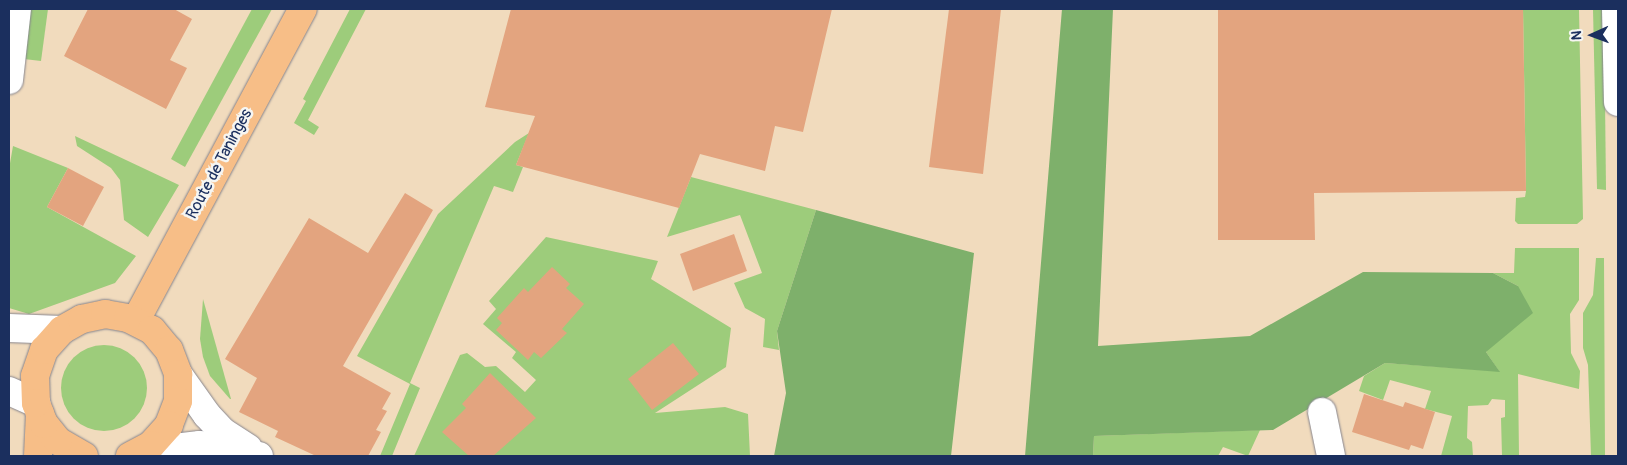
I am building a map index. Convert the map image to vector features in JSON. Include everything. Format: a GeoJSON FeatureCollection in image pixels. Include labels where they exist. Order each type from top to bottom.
{"type":"FeatureCollection","features":[{"type":"Feature","properties":{"kind":"main road","name":"Route de Taninges"},"geometry":{"type":"LineString","coordinates":[[136,320],[303,9]]}},
{"type":"Feature","properties":{"kind":"main road"},"geometry":{"type":"LineString","coordinates":[[38,456],[38,409],[35,376],[38,363],[44,350],[62,330],[93,316],[136,320],[161,339],[169,350],[178,374],[178,400],[171,419],[161,436],[135,454]]}},
{"type":"Feature","properties":{"kind":"main road"},"geometry":{"type":"LineString","coordinates":[[38,409],[58,441],[84,456]]}},
{"type":"Feature","properties":{"kind":"street"},"geometry":{"type":"LineString","coordinates":[[9,80],[17,9]]}},
{"type":"Feature","properties":{"kind":"street"},"geometry":{"type":"LineString","coordinates":[[1616,9],[1618,102]]}},
{"type":"Feature","properties":{"kind":"street"},"geometry":{"type":"LineString","coordinates":[[9,328],[62,330]]}},
{"type":"Feature","properties":{"kind":"street"},"geometry":{"type":"LineString","coordinates":[[178,374],[195,402],[223,432],[259,456]]}},
{"type":"Feature","properties":{"kind":"street"},"geometry":{"type":"LineString","coordinates":[[9,391],[38,409]]}},
{"type":"Feature","properties":{"kind":"street"},"geometry":{"type":"LineString","coordinates":[[1322,412],[1331,456]]}},
{"type":"Feature","properties":{"kind":"street"},"geometry":{"type":"LineString","coordinates":[[135,454],[200,445],[259,456]]}},
{"type":"Feature","properties":{"kind":"green space"},"geometry":{"type":"Polygon","coordinates":[[[29,9],[48,9],[41,61],[24,59],[29,9]]]}},
{"type":"Feature","properties":{"kind":"green space"},"geometry":{"type":"Polygon","coordinates":[[[252,9],[272,9],[185,167],[171,159],[252,9]]]}},
{"type":"Feature","properties":{"kind":"green space"},"geometry":{"type":"Polygon","coordinates":[[[350,9],[366,9],[308,120],[319,127],[314,135],[294,123],[306,101],[303,99],[350,9]]]}},
{"type":"Feature","properties":{"kind":"green space"},"geometry":{"type":"Polygon","coordinates":[[[1062,9],[1113,9],[1098,346],[1250,336],[1363,272],[1493,273],[1518,286],[1533,313],[1486,352],[1500,372],[1385,363],[1273,430],[1094,436],[1093,456],[1025,456],[1062,9]]]}},
{"type":"Feature","properties":{"kind":"green space"},"geometry":{"type":"Polygon","coordinates":[[[1523,9],[1579,9],[1583,219],[1577,224],[1518,224],[1515,221],[1516,198],[1525,197],[1526,191],[1523,9]]]}},
{"type":"Feature","properties":{"kind":"green space"},"geometry":{"type":"Polygon","coordinates":[[[1593,9],[1604,9],[1606,190],[1597,189],[1593,9]]]}},
{"type":"Feature","properties":{"kind":"green space"},"geometry":{"type":"Polygon","coordinates":[[[529,133],[516,165],[523,167],[513,192],[494,186],[410,383],[420,388],[392,456],[380,456],[410,384],[357,356],[438,214],[515,142],[529,133]]]}},
{"type":"Feature","properties":{"kind":"green space"},"geometry":{"type":"Polygon","coordinates":[[[75,136],[179,185],[148,237],[124,220],[120,180],[111,168],[77,146],[75,136]]]}},
{"type":"Feature","properties":{"kind":"green space"},"geometry":{"type":"Polygon","coordinates":[[[13,146],[68,168],[47,207],[136,256],[115,283],[29,314],[9,308],[9,169],[13,146]]]}},
{"type":"Feature","properties":{"kind":"green space"},"geometry":{"type":"Polygon","coordinates":[[[691,177],[816,210],[777,331],[779,350],[763,347],[765,319],[745,308],[734,283],[762,273],[740,215],[667,237],[691,177]]]}},
{"type":"Feature","properties":{"kind":"green space"},"geometry":{"type":"Polygon","coordinates":[[[816,210],[974,253],[951,456],[774,456],[786,393],[777,331],[816,210]]]}},
{"type":"Feature","properties":{"kind":"green space"},"geometry":{"type":"Polygon","coordinates":[[[546,237],[658,261],[651,279],[731,328],[726,367],[655,413],[725,407],[748,414],[750,456],[414,456],[460,355],[467,353],[485,367],[496,366],[525,392],[536,380],[512,358],[516,352],[483,324],[496,309],[489,301],[546,237]]]}},
{"type":"Feature","properties":{"kind":"green space"},"geometry":{"type":"Polygon","coordinates":[[[1515,248],[1579,248],[1579,300],[1570,314],[1571,353],[1580,371],[1579,389],[1518,374],[1519,456],[1502,456],[1501,418],[1505,417],[1505,400],[1492,399],[1488,405],[1468,406],[1467,438],[1472,442],[1473,456],[1441,456],[1452,416],[1425,409],[1431,391],[1390,380],[1383,400],[1359,391],[1364,376],[1385,363],[1499,371],[1486,352],[1518,286],[1493,273],[1514,273],[1515,248]]]}},
{"type":"Feature","properties":{"kind":"green space"},"geometry":{"type":"Polygon","coordinates":[[[1596,258],[1604,258],[1605,456],[1591,456],[1588,365],[1583,348],[1583,313],[1593,295],[1596,258]]]}},
{"type":"Feature","properties":{"kind":"green space"},"geometry":{"type":"Polygon","coordinates":[[[203,299],[231,399],[210,376],[203,357],[200,339],[203,299]]]}},
{"type":"Feature","properties":{"kind":"green space"},"geometry":{"type":"Polygon","coordinates":[[[104,345],[120,348],[128,352],[140,364],[144,372],[147,388],[144,404],[140,412],[128,424],[120,428],[104,431],[88,428],[80,424],[68,412],[64,404],[61,388],[64,372],[68,364],[80,352],[88,348],[104,345]]]}},
{"type":"Feature","properties":{"kind":"green space"},"geometry":{"type":"Polygon","coordinates":[[[1260,430],[1248,456],[1223,447],[1218,456],[1093,456],[1094,436],[1260,430]]]}},
{"type":"Feature","properties":{"kind":"building"},"geometry":{"type":"Polygon","coordinates":[[[88,9],[174,9],[192,19],[170,60],[187,68],[166,109],[64,56],[88,9]]]}},
{"type":"Feature","properties":{"kind":"building"},"geometry":{"type":"Polygon","coordinates":[[[511,9],[832,9],[803,132],[775,126],[765,171],[700,154],[679,208],[516,165],[535,116],[485,107],[511,9]]]}},
{"type":"Feature","properties":{"kind":"building"},"geometry":{"type":"Polygon","coordinates":[[[949,9],[1001,9],[983,174],[929,167],[949,9]]]}},
{"type":"Feature","properties":{"kind":"building"},"geometry":{"type":"Polygon","coordinates":[[[1218,9],[1523,9],[1526,191],[1314,193],[1315,240],[1218,240],[1218,9]]]}},
{"type":"Feature","properties":{"kind":"building"},"geometry":{"type":"Polygon","coordinates":[[[68,168],[104,187],[83,226],[47,207],[68,168]]]}},
{"type":"Feature","properties":{"kind":"building"},"geometry":{"type":"Polygon","coordinates":[[[405,193],[433,210],[343,366],[391,393],[382,409],[387,411],[376,430],[381,432],[368,456],[316,456],[275,437],[278,431],[239,412],[257,378],[225,359],[309,218],[368,253],[405,193]]]}},
{"type":"Feature","properties":{"kind":"building"},"geometry":{"type":"Polygon","coordinates":[[[734,234],[747,271],[693,291],[680,254],[734,234]]]}},
{"type":"Feature","properties":{"kind":"building"},"geometry":{"type":"Polygon","coordinates":[[[552,267],[570,284],[566,288],[584,304],[562,329],[567,333],[541,358],[534,352],[528,360],[496,330],[502,323],[497,318],[524,288],[528,292],[552,267]]]}},
{"type":"Feature","properties":{"kind":"building"},"geometry":{"type":"Polygon","coordinates":[[[673,343],[699,374],[652,410],[628,379],[673,343]]]}},
{"type":"Feature","properties":{"kind":"building"},"geometry":{"type":"Polygon","coordinates":[[[490,373],[536,418],[493,456],[469,456],[442,432],[466,408],[462,404],[490,373]]]}},
{"type":"Feature","properties":{"kind":"building"},"geometry":{"type":"Polygon","coordinates":[[[1364,394],[1403,407],[1405,402],[1435,412],[1423,449],[1411,445],[1409,450],[1352,432],[1364,394]]]}}]}
